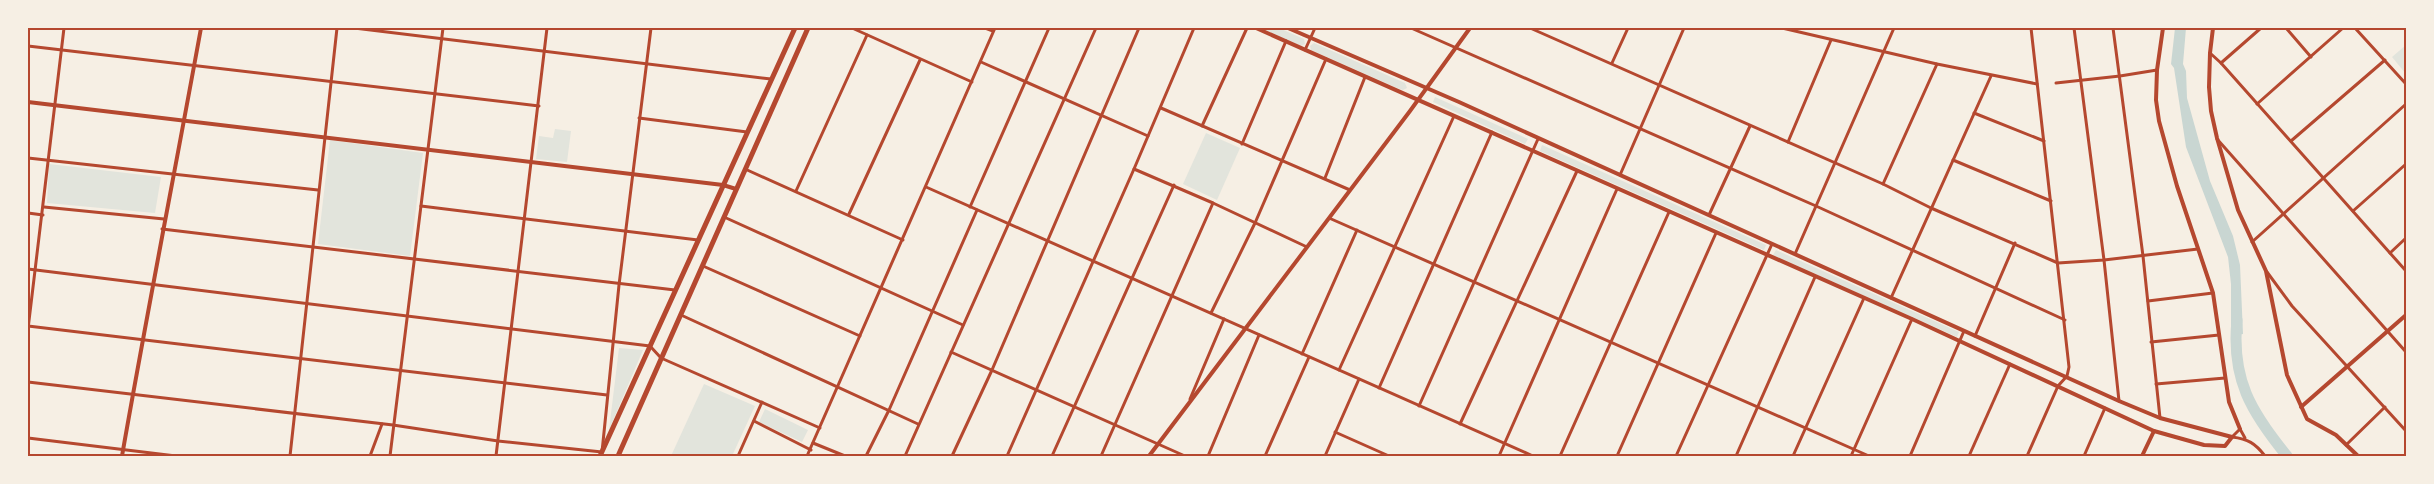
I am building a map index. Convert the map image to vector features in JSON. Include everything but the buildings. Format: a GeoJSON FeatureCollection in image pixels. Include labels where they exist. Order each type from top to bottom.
{"type":"FeatureCollection","features":[{"type":"Feature","properties":{"kind":"main road"},"geometry":{"type":"LineString","coordinates":[[601,454],[795,28]]}},
{"type":"Feature","properties":{"kind":"main road"},"geometry":{"type":"LineString","coordinates":[[618,456],[808,28]]}},
{"type":"Feature","properties":{"kind":"street"},"geometry":{"type":"LineString","coordinates":[[64,28],[44,207],[28,327],[145,339],[301,360],[402,370],[607,395]]}},
{"type":"Feature","properties":{"kind":"street"},"geometry":{"type":"LineString","coordinates":[[122,456],[145,339],[162,229],[201,28]]}},
{"type":"Feature","properties":{"kind":"street"},"geometry":{"type":"LineString","coordinates":[[290,456],[337,28]]}},
{"type":"Feature","properties":{"kind":"street"},"geometry":{"type":"LineString","coordinates":[[354,28],[771,80]]}},
{"type":"Feature","properties":{"kind":"street"},"geometry":{"type":"LineString","coordinates":[[390,456],[443,28]]}},
{"type":"Feature","properties":{"kind":"street"},"geometry":{"type":"LineString","coordinates":[[496,456],[548,28]]}},
{"type":"Feature","properties":{"kind":"street"},"geometry":{"type":"LineString","coordinates":[[28,382],[393,425],[601,454],[619,285],[651,28]]}},
{"type":"Feature","properties":{"kind":"street"},"geometry":{"type":"LineString","coordinates":[[852,28],[972,82]]}},
{"type":"Feature","properties":{"kind":"street"},"geometry":{"type":"LineString","coordinates":[[808,456],[981,62],[994,29],[985,28]]}},
{"type":"Feature","properties":{"kind":"street"},"geometry":{"type":"LineString","coordinates":[[970,207],[1049,28]]}},
{"type":"Feature","properties":{"kind":"street"},"geometry":{"type":"LineString","coordinates":[[905,456],[1096,28]]}},
{"type":"Feature","properties":{"kind":"street"},"geometry":{"type":"LineString","coordinates":[[952,456],[992,370],[1139,28]]}},
{"type":"Feature","properties":{"kind":"street"},"geometry":{"type":"LineString","coordinates":[[1007,456],[1161,108],[1194,28]]}},
{"type":"Feature","properties":{"kind":"street"},"geometry":{"type":"LineString","coordinates":[[1202,126],[1247,28]]}},
{"type":"Feature","properties":{"kind":"street"},"geometry":{"type":"LineString","coordinates":[[1256,28],[1912,319],[2154,431],[2204,445],[2225,446],[2240,429]]}},
{"type":"Feature","properties":{"kind":"street"},"geometry":{"type":"LineString","coordinates":[[1288,28],[1772,243],[2119,401],[2160,418],[2232,437],[2245,438],[2256,445],[2265,456]]}},
{"type":"Feature","properties":{"kind":"street"},"geometry":{"type":"LineString","coordinates":[[1305,50],[1315,28]]}},
{"type":"Feature","properties":{"kind":"street"},"geometry":{"type":"LineString","coordinates":[[1411,28],[1816,206],[2065,320]]}},
{"type":"Feature","properties":{"kind":"street"},"geometry":{"type":"LineString","coordinates":[[1149,456],[1418,100],[1455,46],[1470,28]]}},
{"type":"Feature","properties":{"kind":"street"},"geometry":{"type":"LineString","coordinates":[[1530,28],[1883,184],[1931,208],[2058,262],[2104,260],[2200,249]]}},
{"type":"Feature","properties":{"kind":"street"},"geometry":{"type":"LineString","coordinates":[[1612,64],[1628,28]]}},
{"type":"Feature","properties":{"kind":"street"},"geometry":{"type":"LineString","coordinates":[[1620,175],[1684,28]]}},
{"type":"Feature","properties":{"kind":"street"},"geometry":{"type":"LineString","coordinates":[[1782,28],[1991,76],[2037,84]]}},
{"type":"Feature","properties":{"kind":"street"},"geometry":{"type":"LineString","coordinates":[[1794,254],[1894,28]]}},
{"type":"Feature","properties":{"kind":"street"},"geometry":{"type":"LineString","coordinates":[[2027,456],[2058,386],[2067,376],[2069,368],[2031,28]]}},
{"type":"Feature","properties":{"kind":"street"},"geometry":{"type":"LineString","coordinates":[[2074,28],[2104,260],[2119,401]]}},
{"type":"Feature","properties":{"kind":"street"},"geometry":{"type":"LineString","coordinates":[[2113,28],[2143,256],[2160,418]]}},
{"type":"Feature","properties":{"kind":"street"},"geometry":{"type":"LineString","coordinates":[[2163,28],[2157,70],[2156,100],[2159,121],[2213,293],[2231,408],[2245,438]]}},
{"type":"Feature","properties":{"kind":"street"},"geometry":{"type":"LineString","coordinates":[[2213,28],[2210,53],[2211,111],[2216,138],[2238,210],[2252,242],[2266,271],[2292,306],[2406,431]]}},
{"type":"Feature","properties":{"kind":"street"},"geometry":{"type":"LineString","coordinates":[[2222,63],[2261,28]]}},
{"type":"Feature","properties":{"kind":"street"},"geometry":{"type":"LineString","coordinates":[[2286,28],[2311,57]]}},
{"type":"Feature","properties":{"kind":"street"},"geometry":{"type":"LineString","coordinates":[[2257,104],[2343,28]]}},
{"type":"Feature","properties":{"kind":"street"},"geometry":{"type":"LineString","coordinates":[[2355,28],[2406,84]]}},
{"type":"Feature","properties":{"kind":"street"},"geometry":{"type":"LineString","coordinates":[[796,191],[867,34]]}},
{"type":"Feature","properties":{"kind":"street"},"geometry":{"type":"LineString","coordinates":[[1788,142],[1831,40]]}},
{"type":"Feature","properties":{"kind":"street"},"geometry":{"type":"LineString","coordinates":[[1242,144],[1286,41]]}},
{"type":"Feature","properties":{"kind":"street"},"geometry":{"type":"LineString","coordinates":[[28,46],[538,106]]}},
{"type":"Feature","properties":{"kind":"street"},"geometry":{"type":"LineString","coordinates":[[2210,53],[2222,63],[2406,271]]}},
{"type":"Feature","properties":{"kind":"street"},"geometry":{"type":"LineString","coordinates":[[1211,314],[1255,223],[1326,59]]}},
{"type":"Feature","properties":{"kind":"street"},"geometry":{"type":"LineString","coordinates":[[849,214],[920,60]]}},
{"type":"Feature","properties":{"kind":"street"},"geometry":{"type":"LineString","coordinates":[[2290,142],[2385,60]]}},
{"type":"Feature","properties":{"kind":"street"},"geometry":{"type":"LineString","coordinates":[[981,62],[1148,136]]}},
{"type":"Feature","properties":{"kind":"street"},"geometry":{"type":"LineString","coordinates":[[1883,184],[1937,64]]}},
{"type":"Feature","properties":{"kind":"street"},"geometry":{"type":"LineString","coordinates":[[2056,82],[2081,81],[2157,70]]}},
{"type":"Feature","properties":{"kind":"street"},"geometry":{"type":"LineString","coordinates":[[1891,298],[1991,76]]}},
{"type":"Feature","properties":{"kind":"street"},"geometry":{"type":"LineString","coordinates":[[1325,178],[1365,77]]}},
{"type":"Feature","properties":{"kind":"street"},"geometry":{"type":"LineString","coordinates":[[28,102],[531,161],[723,185],[736,189]]}},
{"type":"Feature","properties":{"kind":"street"},"geometry":{"type":"LineString","coordinates":[[2252,242],[2406,104]]}},
{"type":"Feature","properties":{"kind":"street"},"geometry":{"type":"LineString","coordinates":[[1161,108],[1350,190]]}},
{"type":"Feature","properties":{"kind":"street"},"geometry":{"type":"LineString","coordinates":[[1974,113],[2044,141]]}},
{"type":"Feature","properties":{"kind":"street"},"geometry":{"type":"LineString","coordinates":[[1339,370],[1454,115]]}},
{"type":"Feature","properties":{"kind":"street"},"geometry":{"type":"LineString","coordinates":[[640,118],[747,132]]}},
{"type":"Feature","properties":{"kind":"street"},"geometry":{"type":"LineString","coordinates":[[1708,215],[1750,126]]}},
{"type":"Feature","properties":{"kind":"street"},"geometry":{"type":"LineString","coordinates":[[1379,388],[1492,132]]}},
{"type":"Feature","properties":{"kind":"street"},"geometry":{"type":"LineString","coordinates":[[1419,406],[1538,138]]}},
{"type":"Feature","properties":{"kind":"street"},"geometry":{"type":"LineString","coordinates":[[2216,138],[2406,352]]}},
{"type":"Feature","properties":{"kind":"street"},"geometry":{"type":"LineString","coordinates":[[28,158],[318,190]]}},
{"type":"Feature","properties":{"kind":"street"},"geometry":{"type":"LineString","coordinates":[[1953,160],[2051,201]]}},
{"type":"Feature","properties":{"kind":"street"},"geometry":{"type":"LineString","coordinates":[[2353,211],[2406,164]]}},
{"type":"Feature","properties":{"kind":"street"},"geometry":{"type":"LineString","coordinates":[[745,169],[849,214],[903,240]]}},
{"type":"Feature","properties":{"kind":"street"},"geometry":{"type":"LineString","coordinates":[[1134,169],[1307,247]]}},
{"type":"Feature","properties":{"kind":"street"},"geometry":{"type":"LineString","coordinates":[[1460,424],[1577,171]]}},
{"type":"Feature","properties":{"kind":"street"},"geometry":{"type":"LineString","coordinates":[[1052,456],[1174,186]]}},
{"type":"Feature","properties":{"kind":"street"},"geometry":{"type":"LineString","coordinates":[[926,187],[1533,456]]}},
{"type":"Feature","properties":{"kind":"street"},"geometry":{"type":"LineString","coordinates":[[1499,456],[1617,189]]}},
{"type":"Feature","properties":{"kind":"street"},"geometry":{"type":"LineString","coordinates":[[1101,456],[1213,203]]}},
{"type":"Feature","properties":{"kind":"street"},"geometry":{"type":"LineString","coordinates":[[421,206],[524,217],[698,240]]}},
{"type":"Feature","properties":{"kind":"street"},"geometry":{"type":"LineString","coordinates":[[44,207],[164,219]]}},
{"type":"Feature","properties":{"kind":"street"},"geometry":{"type":"LineString","coordinates":[[866,456],[889,410],[977,210]]}},
{"type":"Feature","properties":{"kind":"street"},"geometry":{"type":"LineString","coordinates":[[1560,456],[1669,212]]}},
{"type":"Feature","properties":{"kind":"street"},"geometry":{"type":"LineString","coordinates":[[28,213],[43,215]]}},
{"type":"Feature","properties":{"kind":"street"},"geometry":{"type":"LineString","coordinates":[[724,217],[963,325]]}},
{"type":"Feature","properties":{"kind":"street"},"geometry":{"type":"LineString","coordinates":[[1329,218],[1868,456]]}},
{"type":"Feature","properties":{"kind":"street"},"geometry":{"type":"LineString","coordinates":[[162,229],[619,285],[675,290]]}},
{"type":"Feature","properties":{"kind":"street"},"geometry":{"type":"LineString","coordinates":[[1302,354],[1357,230]]}},
{"type":"Feature","properties":{"kind":"street"},"geometry":{"type":"LineString","coordinates":[[1617,456],[1716,233]]}},
{"type":"Feature","properties":{"kind":"street"},"geometry":{"type":"LineString","coordinates":[[2390,253],[2406,238]]}},
{"type":"Feature","properties":{"kind":"street"},"geometry":{"type":"LineString","coordinates":[[1676,456],[1772,243]]}},
{"type":"Feature","properties":{"kind":"street"},"geometry":{"type":"LineString","coordinates":[[1975,336],[2015,243]]}},
{"type":"Feature","properties":{"kind":"street"},"geometry":{"type":"LineString","coordinates":[[702,266],[860,336]]}},
{"type":"Feature","properties":{"kind":"street"},"geometry":{"type":"LineString","coordinates":[[28,269],[650,346],[661,358],[820,428]]}},
{"type":"Feature","properties":{"kind":"street"},"geometry":{"type":"LineString","coordinates":[[2266,271],[2283,360],[2307,419],[2336,435],[2358,456]]}},
{"type":"Feature","properties":{"kind":"street"},"geometry":{"type":"LineString","coordinates":[[1736,456],[1815,277]]}},
{"type":"Feature","properties":{"kind":"street"},"geometry":{"type":"LineString","coordinates":[[2148,301],[2213,293]]}},
{"type":"Feature","properties":{"kind":"street"},"geometry":{"type":"LineString","coordinates":[[1793,456],[1864,298]]}},
{"type":"Feature","properties":{"kind":"street"},"geometry":{"type":"LineString","coordinates":[[681,315],[918,424]]}},
{"type":"Feature","properties":{"kind":"street"},"geometry":{"type":"LineString","coordinates":[[2301,406],[2406,315]]}},
{"type":"Feature","properties":{"kind":"street"},"geometry":{"type":"LineString","coordinates":[[1188,403],[1224,319]]}},
{"type":"Feature","properties":{"kind":"street"},"geometry":{"type":"LineString","coordinates":[[1851,456],[1912,319]]}},
{"type":"Feature","properties":{"kind":"street"},"geometry":{"type":"LineString","coordinates":[[1910,456],[1964,331]]}},
{"type":"Feature","properties":{"kind":"street"},"geometry":{"type":"LineString","coordinates":[[1208,456],[1260,335]]}},
{"type":"Feature","properties":{"kind":"street"},"geometry":{"type":"LineString","coordinates":[[2151,342],[2220,335]]}},
{"type":"Feature","properties":{"kind":"street"},"geometry":{"type":"LineString","coordinates":[[951,352],[1185,456]]}},
{"type":"Feature","properties":{"kind":"street"},"geometry":{"type":"LineString","coordinates":[[1265,456],[1309,357]]}},
{"type":"Feature","properties":{"kind":"street"},"geometry":{"type":"LineString","coordinates":[[1969,456],[2010,364]]}},
{"type":"Feature","properties":{"kind":"street"},"geometry":{"type":"LineString","coordinates":[[2156,384],[2225,378]]}},
{"type":"Feature","properties":{"kind":"street"},"geometry":{"type":"LineString","coordinates":[[1325,456],[1359,379]]}},
{"type":"Feature","properties":{"kind":"street"},"geometry":{"type":"LineString","coordinates":[[738,456],[762,402]]}},
{"type":"Feature","properties":{"kind":"street"},"geometry":{"type":"LineString","coordinates":[[2084,456],[2105,407]]}},
{"type":"Feature","properties":{"kind":"street"},"geometry":{"type":"LineString","coordinates":[[2346,445],[2385,407]]}},
{"type":"Feature","properties":{"kind":"street"},"geometry":{"type":"LineString","coordinates":[[754,421],[811,450]]}},
{"type":"Feature","properties":{"kind":"street"},"geometry":{"type":"LineString","coordinates":[[370,456],[382,424]]}},
{"type":"Feature","properties":{"kind":"street"},"geometry":{"type":"LineString","coordinates":[[2142,456],[2154,431]]}},
{"type":"Feature","properties":{"kind":"street"},"geometry":{"type":"LineString","coordinates":[[1335,432],[1389,456]]}},
{"type":"Feature","properties":{"kind":"street"},"geometry":{"type":"LineString","coordinates":[[28,438],[176,456]]}},
{"type":"Feature","properties":{"kind":"street"},"geometry":{"type":"LineString","coordinates":[[813,443],[845,456]]}},
{"type":"Feature","properties":{"kind":"shaded area"},"geometry":{"type":"Polygon","coordinates":[[[1261,28],[1279,28],[1304,39],[1305,44],[1301,46],[1261,28]]]}},
{"type":"Feature","properties":{"kind":"shaded area"},"geometry":{"type":"Polygon","coordinates":[[[2175,28],[2186,28],[2183,64],[2186,71],[2187,98],[2210,181],[2233,236],[2240,265],[2243,334],[2231,336],[2231,284],[2228,257],[2186,147],[2174,68],[2171,64],[2175,28]]]}},
{"type":"Feature","properties":{"kind":"shaded area"},"geometry":{"type":"Polygon","coordinates":[[[1314,43],[1405,83],[1407,88],[1403,90],[1397,88],[1311,50],[1310,46],[1314,43]]]}},
{"type":"Feature","properties":{"kind":"shaded area"},"geometry":{"type":"Polygon","coordinates":[[[2406,45],[2406,74],[2392,57],[2406,45]]]}},
{"type":"Feature","properties":{"kind":"shaded area"},"geometry":{"type":"Polygon","coordinates":[[[1435,97],[1528,139],[1525,144],[1433,102],[1435,97]]]}},
{"type":"Feature","properties":{"kind":"shaded area"},"geometry":{"type":"Polygon","coordinates":[[[555,129],[571,131],[567,162],[536,159],[539,136],[553,138],[555,129]]]}},
{"type":"Feature","properties":{"kind":"shaded area"},"geometry":{"type":"Polygon","coordinates":[[[1206,133],[1240,148],[1217,200],[1183,184],[1206,133]]]}},
{"type":"Feature","properties":{"kind":"shaded area"},"geometry":{"type":"Polygon","coordinates":[[[330,140],[423,153],[410,256],[318,244],[330,140]]]}},
{"type":"Feature","properties":{"kind":"shaded area"},"geometry":{"type":"Polygon","coordinates":[[[1542,145],[1766,245],[1764,250],[1540,151],[1542,145]]]}},
{"type":"Feature","properties":{"kind":"shaded area"},"geometry":{"type":"Polygon","coordinates":[[[49,164],[161,177],[155,213],[47,203],[49,164]]]}},
{"type":"Feature","properties":{"kind":"shaded area"},"geometry":{"type":"Polygon","coordinates":[[[1776,250],[1959,332],[1957,337],[1773,255],[1776,250]]]}},
{"type":"Feature","properties":{"kind":"shaded area"},"geometry":{"type":"Polygon","coordinates":[[[619,348],[643,350],[609,430],[619,348]]]}},
{"type":"Feature","properties":{"kind":"shaded area"},"geometry":{"type":"Polygon","coordinates":[[[704,384],[755,406],[732,456],[671,456],[704,384]]]}},
{"type":"Feature","properties":{"kind":"shaded area"},"geometry":{"type":"Polygon","coordinates":[[[765,409],[808,430],[802,442],[759,422],[765,409]]]}},
{"type":"Feature","properties":{"kind":"waterway"},"geometry":{"type":"LineString","coordinates":[[2237,320],[2237,360],[2246,394],[2263,424],[2287,456]]}}]}
